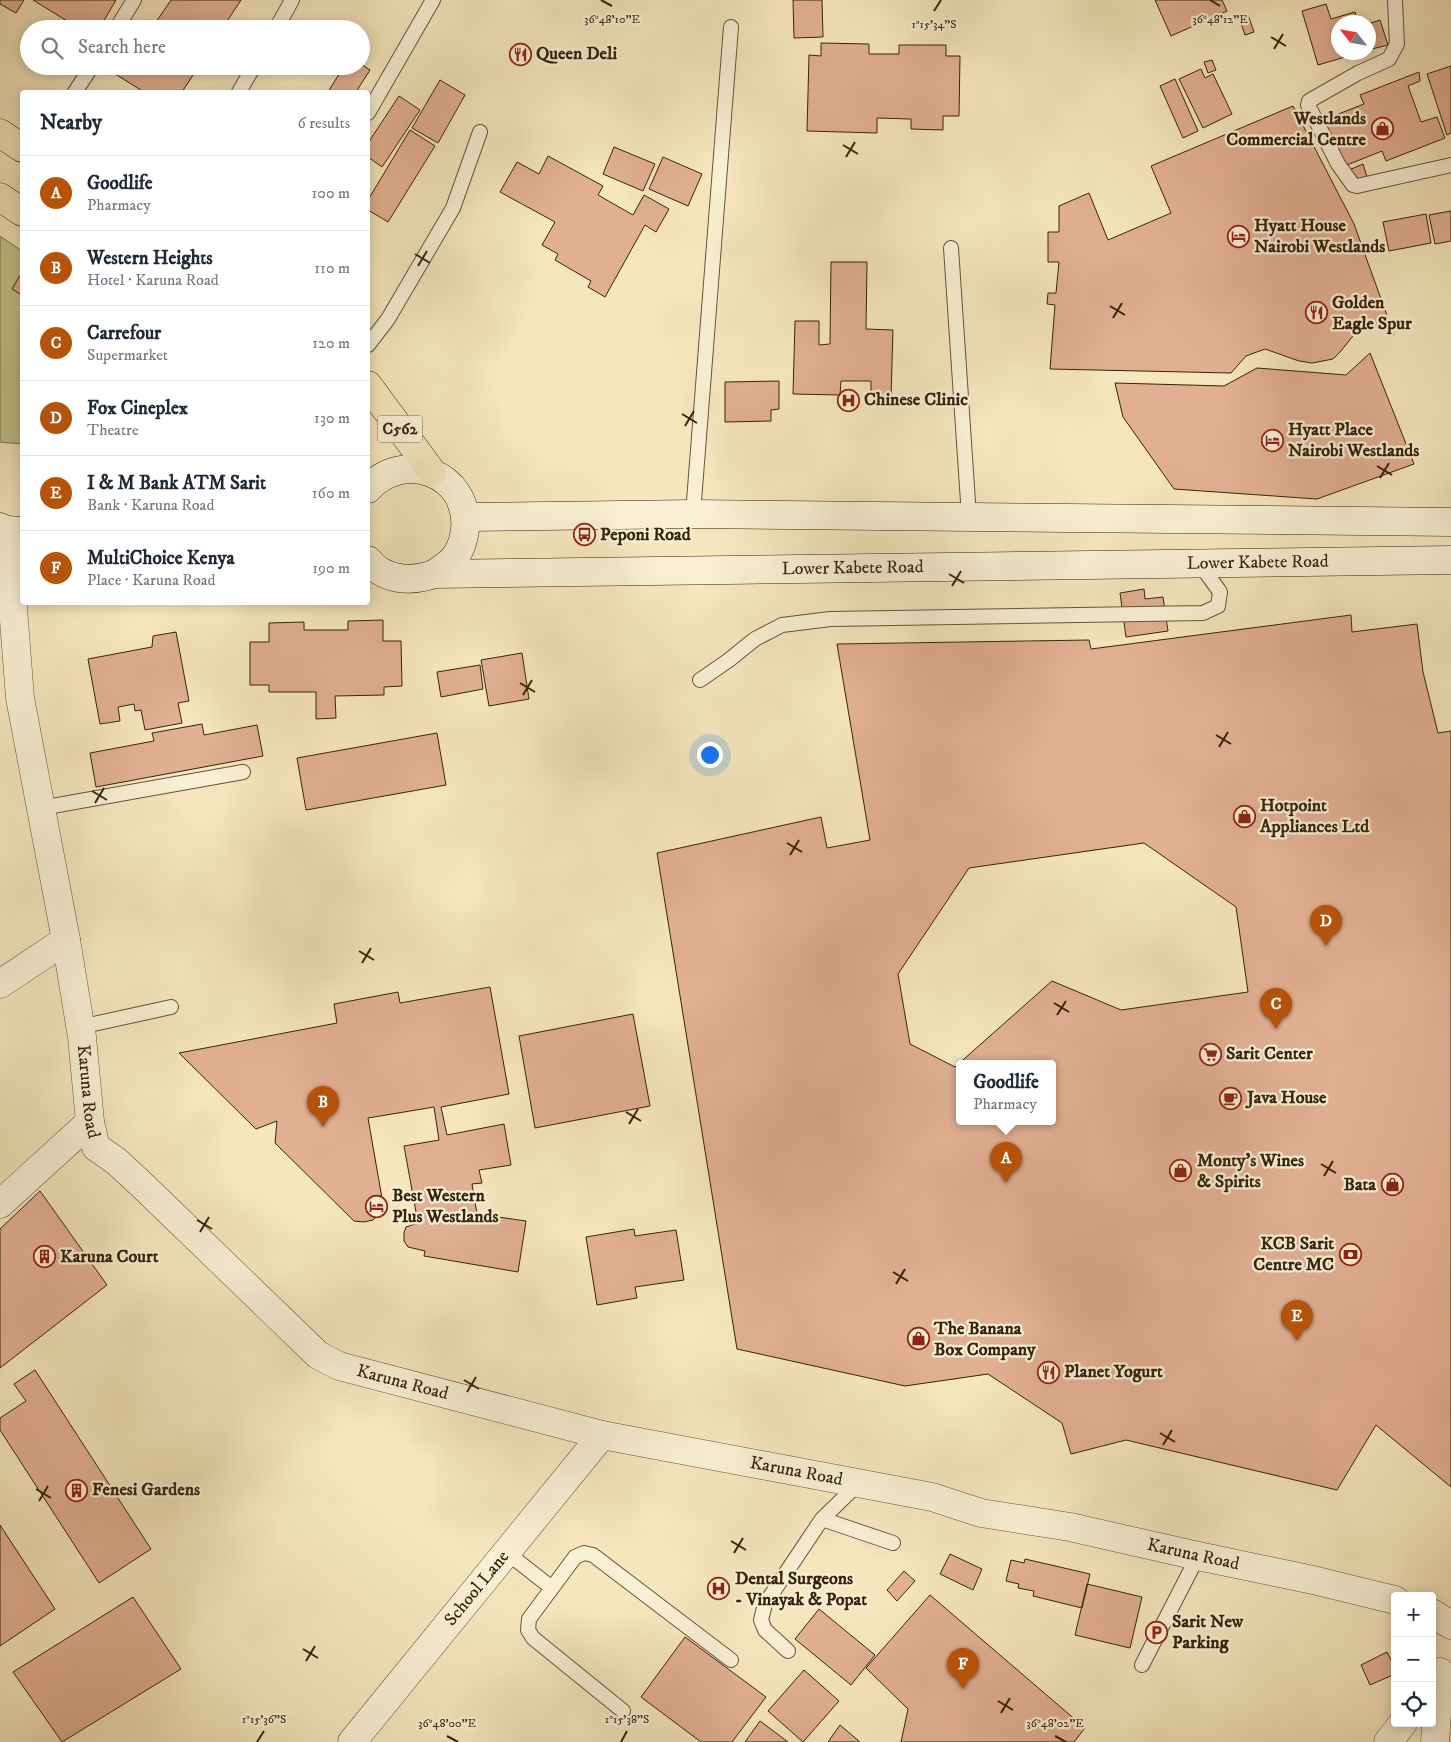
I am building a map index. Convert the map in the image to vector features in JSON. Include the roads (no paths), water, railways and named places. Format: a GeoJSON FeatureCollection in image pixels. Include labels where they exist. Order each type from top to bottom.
{"type":"FeatureCollection","features":[{"type":"Feature","properties":{"kind":"main road"},"geometry":{"type":"LineString","coordinates":[[0,133],[20,147]]}},
{"type":"Feature","properties":{"kind":"main road"},"geometry":{"type":"LineString","coordinates":[[0,197],[20,211]]}},
{"type":"Feature","properties":{"kind":"main road","name":"C562"},"geometry":{"type":"LineString","coordinates":[[370,388],[432,472]]}},
{"type":"Feature","properties":{"kind":"street"},"geometry":{"type":"LineString","coordinates":[[370,487],[390,472],[415,468],[432,472]]}},
{"type":"Feature","properties":{"kind":"street","name":"Lower Kabete Road"},"geometry":{"type":"LineString","coordinates":[[370,564],[387,575],[402,580],[421,579],[434,574],[455,558],[463,540],[466,517],[460,498],[455,490],[432,472]]}},
{"type":"Feature","properties":{"kind":"street"},"geometry":{"type":"LineString","coordinates":[[466,517],[693,514],[1451,522]]}},
{"type":"Feature","properties":{"kind":"street","name":"Karuna Road"},"geometry":{"type":"LineString","coordinates":[[10,529],[10,699],[41,808],[66,940],[80,1027],[90,1122],[96,1147],[116,1161],[149,1191],[318,1355],[339,1366],[602,1435],[932,1497],[981,1513],[1070,1527],[1314,1580],[1391,1599]]}},
{"type":"Feature","properties":{"kind":"street","name":"Lower Kabete Road"},"geometry":{"type":"LineString","coordinates":[[434,574],[1451,560]]}},
{"type":"Feature","properties":{"kind":"street"},"geometry":{"type":"LineString","coordinates":[[0,984],[66,940]]}},
{"type":"Feature","properties":{"kind":"street"},"geometry":{"type":"LineString","coordinates":[[0,1204],[90,1122]]}},
{"type":"Feature","properties":{"kind":"street","name":"School Lane"},"geometry":{"type":"LineString","coordinates":[[352,1742],[602,1435]]}},
{"type":"Feature","properties":{"kind":"street"},"geometry":{"type":"LineString","coordinates":[[1436,1601],[1451,1599]]}},
{"type":"Feature","properties":{"kind":"street"},"geometry":{"type":"LineString","coordinates":[[1436,1616],[1451,1625]]}},
{"type":"Feature","properties":{"kind":"street"},"geometry":{"type":"LineString","coordinates":[[1435,1742],[1441,1670]]}},
{"type":"Feature","properties":{"kind":"street"},"geometry":{"type":"LineString","coordinates":[[1388,1742],[1399,1727]]}},
{"type":"Feature","properties":{"kind":"lane"},"geometry":{"type":"LineString","coordinates":[[122,20],[134,0]]}},
{"type":"Feature","properties":{"kind":"lane"},"geometry":{"type":"LineString","coordinates":[[281,20],[292,0]]}},
{"type":"Feature","properties":{"kind":"lane"},"geometry":{"type":"LineString","coordinates":[[370,110],[433,0]]}},
{"type":"Feature","properties":{"kind":"lane"},"geometry":{"type":"LineString","coordinates":[[1395,0],[1397,44],[1389,59],[1358,73],[1309,101],[1308,105],[1338,164],[1353,185],[1357,186],[1451,165]]}},
{"type":"Feature","properties":{"kind":"lane"},"geometry":{"type":"LineString","coordinates":[[693,514],[731,27]]}},
{"type":"Feature","properties":{"kind":"lane"},"geometry":{"type":"LineString","coordinates":[[76,90],[86,75]]}},
{"type":"Feature","properties":{"kind":"lane"},"geometry":{"type":"LineString","coordinates":[[240,90],[249,75]]}},
{"type":"Feature","properties":{"kind":"lane"},"geometry":{"type":"LineString","coordinates":[[370,342],[388,319],[453,208],[480,132]]}},
{"type":"Feature","properties":{"kind":"lane"},"geometry":{"type":"LineString","coordinates":[[951,248],[969,517]]}},
{"type":"Feature","properties":{"kind":"lane"},"geometry":{"type":"LineString","coordinates":[[700,680],[730,660],[755,639],[782,625],[830,619],[1203,613],[1218,606],[1220,592],[1200,564]]}},
{"type":"Feature","properties":{"kind":"lane"},"geometry":{"type":"LineString","coordinates":[[41,808],[243,772]]}},
{"type":"Feature","properties":{"kind":"lane"},"geometry":{"type":"LineString","coordinates":[[80,1027],[171,1007]]}},
{"type":"Feature","properties":{"kind":"lane"},"geometry":{"type":"LineString","coordinates":[[788,1652],[765,1630],[761,1620],[765,1604],[822,1519],[859,1483]]}},
{"type":"Feature","properties":{"kind":"lane"},"geometry":{"type":"LineString","coordinates":[[822,1519],[893,1543]]}},
{"type":"Feature","properties":{"kind":"lane"},"geometry":{"type":"LineString","coordinates":[[506,1552],[552,1588]]}},
{"type":"Feature","properties":{"kind":"lane"},"geometry":{"type":"LineString","coordinates":[[623,1711],[533,1638],[528,1630],[529,1619],[576,1558],[584,1553],[593,1555],[731,1660]]}},
{"type":"Feature","properties":{"kind":"lane"},"geometry":{"type":"LineString","coordinates":[[1142,1665],[1198,1556]]}},
{"type":"Feature","properties":{"kind":"place","name":"Queen Deli"},"geometry":{"type":"Point","coordinates":[520,54]}},
{"type":"Feature","properties":{"kind":"place","name":"Westlands Commercial Centre"},"geometry":{"type":"Point","coordinates":[1382,129]}},
{"type":"Feature","properties":{"kind":"place","name":"Hyatt House Nairobi Westlands"},"geometry":{"type":"Point","coordinates":[1238,236]}},
{"type":"Feature","properties":{"kind":"place","name":"Golden Eagle Spur"},"geometry":{"type":"Point","coordinates":[1316,313]}},
{"type":"Feature","properties":{"kind":"place","name":"Chinese Clinic"},"geometry":{"type":"Point","coordinates":[848,400]}},
{"type":"Feature","properties":{"kind":"place","name":"Hyatt Place Nairobi Westlands"},"geometry":{"type":"Point","coordinates":[1272,440]}},
{"type":"Feature","properties":{"kind":"place","name":"Peponi Road"},"geometry":{"type":"Point","coordinates":[584,535]}},
{"type":"Feature","properties":{"kind":"place","name":"Hotpoint Appliances Ltd"},"geometry":{"type":"Point","coordinates":[1244,816]}},
{"type":"Feature","properties":{"kind":"place","name":"Fox Cineplex"},"geometry":{"type":"Point","coordinates":[1326,946]}},
{"type":"Feature","properties":{"kind":"place","name":"Carrefour"},"geometry":{"type":"Point","coordinates":[1276,1029]}},
{"type":"Feature","properties":{"kind":"place","name":"Sarit Center"},"geometry":{"type":"Point","coordinates":[1210,1054]}},
{"type":"Feature","properties":{"kind":"place","name":"Java House"},"geometry":{"type":"Point","coordinates":[1231,1098]}},
{"type":"Feature","properties":{"kind":"place","name":"Western Heights"},"geometry":{"type":"Point","coordinates":[323,1127]}},
{"type":"Feature","properties":{"kind":"place","name":"Monty's Wines & Spirits"},"geometry":{"type":"Point","coordinates":[1181,1171]}},
{"type":"Feature","properties":{"kind":"place","name":"Goodlife"},"geometry":{"type":"Point","coordinates":[1006,1183]}},
{"type":"Feature","properties":{"kind":"place","name":"Bata"},"geometry":{"type":"Point","coordinates":[1392,1185]}},
{"type":"Feature","properties":{"kind":"place","name":"Best Western Plus Westlands"},"geometry":{"type":"Point","coordinates":[376,1206]}},
{"type":"Feature","properties":{"kind":"place","name":"KCB Sarit Centre MC"},"geometry":{"type":"Point","coordinates":[1350,1254]}},
{"type":"Feature","properties":{"kind":"place","name":"Karuna Court"},"geometry":{"type":"Point","coordinates":[44,1257]}},
{"type":"Feature","properties":{"kind":"place","name":"The Banana Box Company"},"geometry":{"type":"Point","coordinates":[918,1339]}},
{"type":"Feature","properties":{"kind":"place","name":"I & M Bank ATM Sarit"},"geometry":{"type":"Point","coordinates":[1297,1341]}},
{"type":"Feature","properties":{"kind":"place","name":"Planet Yogurt"},"geometry":{"type":"Point","coordinates":[1048,1372]}},
{"type":"Feature","properties":{"kind":"place","name":"Fenesi Gardens"},"geometry":{"type":"Point","coordinates":[76,1490]}},
{"type":"Feature","properties":{"kind":"place","name":"Dental Surgeons - Vinayak & Popat"},"geometry":{"type":"Point","coordinates":[719,1589]}},
{"type":"Feature","properties":{"kind":"place","name":"Sarit New Parking"},"geometry":{"type":"Point","coordinates":[1156,1632]}},
{"type":"Feature","properties":{"kind":"place","name":"MultiChoice Kenya"},"geometry":{"type":"Point","coordinates":[963,1689]}}]}
